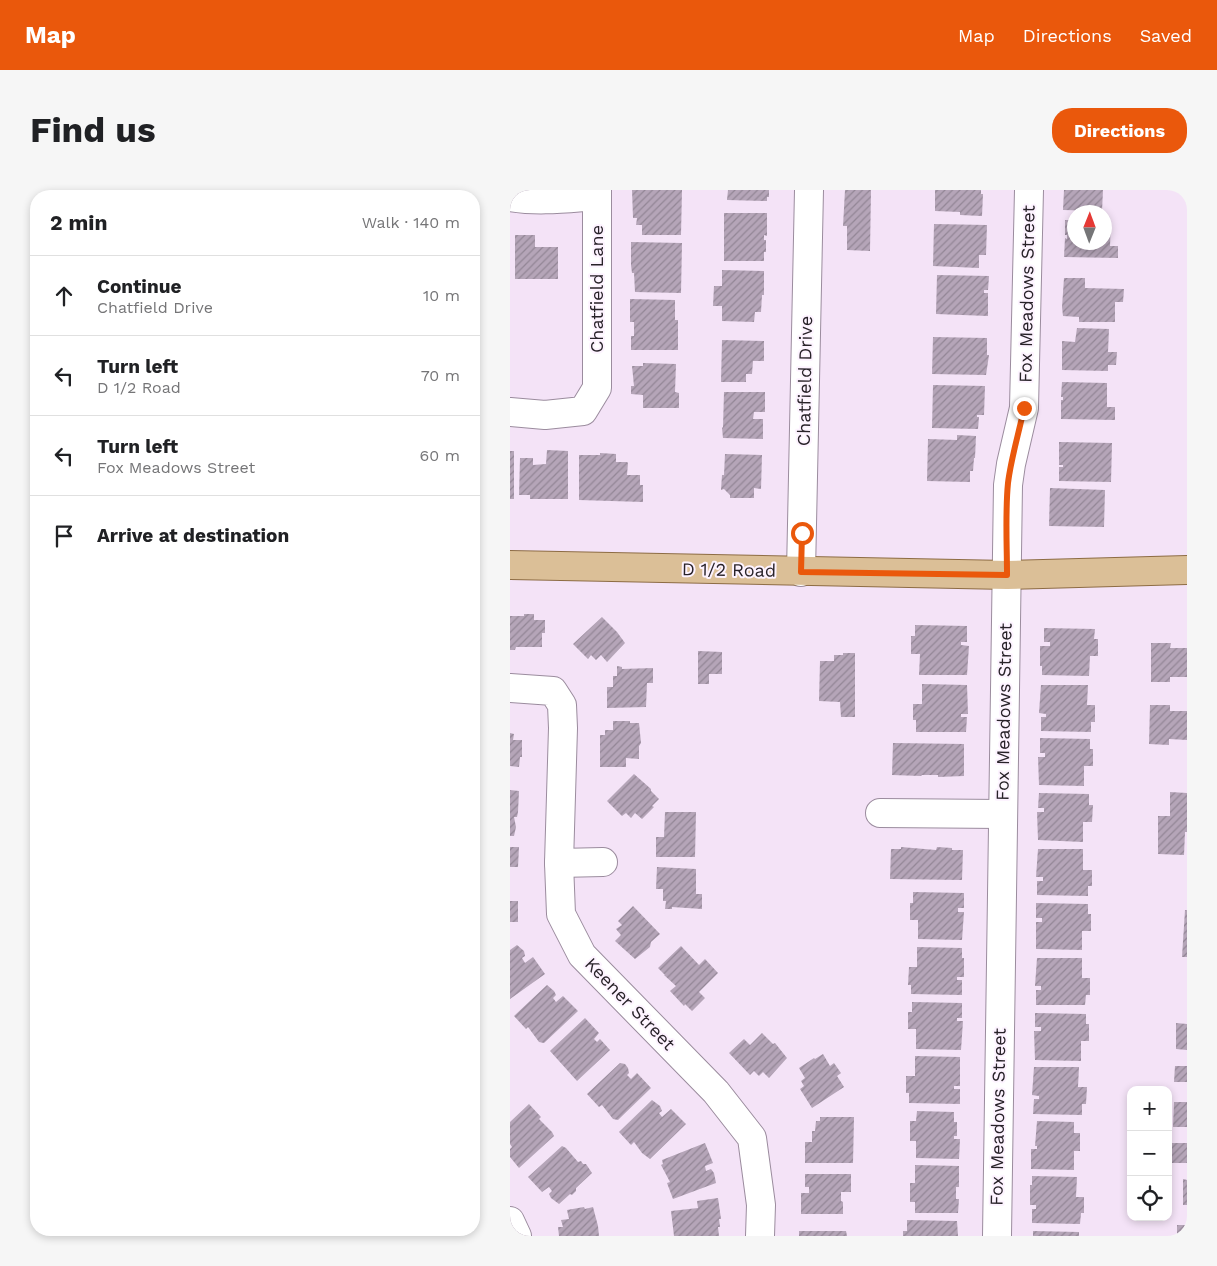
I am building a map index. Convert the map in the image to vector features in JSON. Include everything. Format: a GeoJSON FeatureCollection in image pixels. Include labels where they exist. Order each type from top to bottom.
{"type":"FeatureCollection","features":[{"type":"Feature","properties":{"kind":"main road","name":"D 1/2 Road"},"geometry":{"type":"LineString","coordinates":[[510,565],[1007,575],[1187,570]]}},
{"type":"Feature","properties":{"kind":"street","name":"Chatfield Drive"},"geometry":{"type":"LineString","coordinates":[[801,572],[809,190]]}},
{"type":"Feature","properties":{"kind":"street","name":"Fox Meadows Street"},"geometry":{"type":"LineString","coordinates":[[997,1236],[1008,485],[1024,408],[1029,190]]}},
{"type":"Feature","properties":{"kind":"street"},"geometry":{"type":"LineString","coordinates":[[510,197],[526,200],[545,200],[597,193]]}},
{"type":"Feature","properties":{"kind":"street","name":"Chatfield Lane"},"geometry":{"type":"LineString","coordinates":[[510,412],[545,415],[583,410],[597,388],[597,193]]}},
{"type":"Feature","properties":{"kind":"street","name":"Keener Street"},"geometry":{"type":"LineString","coordinates":[[510,688],[553,691],[562,705],[559,863],[561,914],[582,955],[716,1092],[752,1138],[761,1205],[760,1236]]}},
{"type":"Feature","properties":{"kind":"street"},"geometry":{"type":"LineString","coordinates":[[880,813],[1002,814]]}},
{"type":"Feature","properties":{"kind":"street"},"geometry":{"type":"LineString","coordinates":[[559,863],[603,862]]}},
{"type":"Feature","properties":{"kind":"street"},"geometry":{"type":"LineString","coordinates":[[510,1221],[516,1236]]}},
{"type":"Feature","properties":{"kind":"building"},"geometry":{"type":"Polygon","coordinates":[[[632,190],[682,190],[681,235],[642,235],[642,225],[636,225],[637,218],[633,218],[632,190]]]}},
{"type":"Feature","properties":{"kind":"building"},"geometry":{"type":"Polygon","coordinates":[[[728,190],[769,190],[769,197],[767,197],[767,201],[727,200],[728,190]]]}},
{"type":"Feature","properties":{"kind":"building"},"geometry":{"type":"Polygon","coordinates":[[[845,190],[871,190],[870,251],[847,250],[847,226],[843,226],[845,190]]]}},
{"type":"Feature","properties":{"kind":"building"},"geometry":{"type":"Polygon","coordinates":[[[935,190],[981,190],[981,194],[983,194],[982,216],[960,215],[960,212],[935,211],[935,190]]]}},
{"type":"Feature","properties":{"kind":"building"},"geometry":{"type":"Polygon","coordinates":[[[1064,190],[1103,190],[1102,205],[1067,205],[1067,210],[1063,210],[1064,190]]]}},
{"type":"Feature","properties":{"kind":"building"},"geometry":{"type":"Polygon","coordinates":[[[724,213],[767,213],[767,236],[764,235],[766,252],[764,252],[764,261],[724,261],[724,213]]]}},
{"type":"Feature","properties":{"kind":"building"},"geometry":{"type":"Polygon","coordinates":[[[1065,220],[1067,220],[1067,235],[1065,235],[1065,220]]]}},
{"type":"Feature","properties":{"kind":"building"},"geometry":{"type":"Polygon","coordinates":[[[934,224],[987,225],[986,255],[979,255],[979,268],[933,266],[934,224]]]}},
{"type":"Feature","properties":{"kind":"building"},"geometry":{"type":"Polygon","coordinates":[[[515,235],[535,235],[535,247],[558,247],[558,279],[515,279],[515,235]]]}},
{"type":"Feature","properties":{"kind":"building"},"geometry":{"type":"Polygon","coordinates":[[[1065,238],[1067,239],[1067,250],[1112,250],[1112,246],[1118,246],[1118,258],[1064,257],[1065,238]]]}},
{"type":"Feature","properties":{"kind":"building"},"geometry":{"type":"Polygon","coordinates":[[[631,242],[682,243],[681,293],[635,292],[634,273],[632,273],[631,265],[631,242]]]}},
{"type":"Feature","properties":{"kind":"building"},"geometry":{"type":"Polygon","coordinates":[[[722,270],[764,271],[764,295],[762,295],[761,312],[755,312],[754,322],[722,321],[722,306],[713,306],[714,286],[722,286],[722,270]]]}},
{"type":"Feature","properties":{"kind":"building"},"geometry":{"type":"Polygon","coordinates":[[[937,275],[989,276],[988,290],[984,290],[984,293],[988,293],[988,316],[936,314],[937,275]]]}},
{"type":"Feature","properties":{"kind":"building"},"geometry":{"type":"Polygon","coordinates":[[[1064,278],[1085,278],[1085,288],[1124,289],[1123,302],[1115,302],[1115,322],[1079,322],[1079,317],[1063,316],[1064,278]]]}},
{"type":"Feature","properties":{"kind":"building"},"geometry":{"type":"Polygon","coordinates":[[[630,299],[675,300],[675,320],[678,320],[678,350],[631,350],[634,322],[630,322],[630,299]]]}},
{"type":"Feature","properties":{"kind":"building"},"geometry":{"type":"Polygon","coordinates":[[[1077,328],[1109,329],[1108,352],[1117,352],[1116,365],[1108,365],[1108,371],[1062,370],[1062,341],[1075,342],[1077,328]]]}},
{"type":"Feature","properties":{"kind":"building"},"geometry":{"type":"Polygon","coordinates":[[[933,337],[987,338],[987,355],[989,355],[986,375],[932,374],[933,337]]]}},
{"type":"Feature","properties":{"kind":"building"},"geometry":{"type":"Polygon","coordinates":[[[722,340],[764,341],[764,361],[753,361],[752,374],[746,374],[746,382],[721,382],[722,340]]]}},
{"type":"Feature","properties":{"kind":"building"},"geometry":{"type":"Polygon","coordinates":[[[643,363],[676,364],[675,392],[679,393],[679,408],[643,408],[643,395],[631,394],[631,386],[634,386],[632,366],[643,366],[643,363]]]}},
{"type":"Feature","properties":{"kind":"building"},"geometry":{"type":"Polygon","coordinates":[[[1062,382],[1107,383],[1107,407],[1115,407],[1115,420],[1061,419],[1062,382]]]}},
{"type":"Feature","properties":{"kind":"building"},"geometry":{"type":"Polygon","coordinates":[[[933,385],[985,386],[984,415],[977,415],[979,417],[978,429],[932,428],[933,385]]]}},
{"type":"Feature","properties":{"kind":"building"},"geometry":{"type":"Polygon","coordinates":[[[724,392],[765,392],[765,412],[754,412],[753,419],[763,419],[763,439],[723,438],[724,392]]]}},
{"type":"Feature","properties":{"kind":"building"},"geometry":{"type":"Polygon","coordinates":[[[957,435],[976,436],[975,458],[973,471],[970,471],[970,482],[927,481],[928,439],[957,440],[957,435]]]}},
{"type":"Feature","properties":{"kind":"building"},"geometry":{"type":"Polygon","coordinates":[[[1059,442],[1112,443],[1111,482],[1059,481],[1059,467],[1063,467],[1063,465],[1059,465],[1059,442]]]}},
{"type":"Feature","properties":{"kind":"building"},"geometry":{"type":"Polygon","coordinates":[[[547,450],[568,451],[568,499],[530,499],[530,495],[519,495],[520,458],[533,458],[533,465],[546,464],[547,450]]]}},
{"type":"Feature","properties":{"kind":"building"},"geometry":{"type":"Polygon","coordinates":[[[510,451],[514,451],[514,499],[510,499],[510,451]]]}},
{"type":"Feature","properties":{"kind":"building"},"geometry":{"type":"Polygon","coordinates":[[[600,453],[616,454],[616,462],[628,463],[627,475],[640,475],[640,485],[643,485],[643,502],[579,500],[579,455],[600,455],[600,453]]]}},
{"type":"Feature","properties":{"kind":"building"},"geometry":{"type":"Polygon","coordinates":[[[725,454],[762,455],[761,489],[754,488],[754,498],[730,498],[730,495],[724,489],[721,490],[725,454]]]}},
{"type":"Feature","properties":{"kind":"building"},"geometry":{"type":"Polygon","coordinates":[[[1050,488],[1105,490],[1104,527],[1049,526],[1050,488]]]}},
{"type":"Feature","properties":{"kind":"building"},"geometry":{"type":"Polygon","coordinates":[[[524,614],[534,614],[534,620],[545,620],[545,633],[542,633],[542,647],[516,647],[515,650],[510,650],[510,616],[524,616],[524,614]]]}},
{"type":"Feature","properties":{"kind":"building"},"geometry":{"type":"Polygon","coordinates":[[[602,617],[625,643],[607,662],[601,655],[596,660],[591,655],[588,659],[573,644],[602,617]]]}},
{"type":"Feature","properties":{"kind":"building"},"geometry":{"type":"Polygon","coordinates":[[[915,625],[967,626],[967,642],[961,642],[961,645],[969,646],[967,675],[919,675],[920,654],[911,654],[911,636],[915,636],[915,625]]]}},
{"type":"Feature","properties":{"kind":"building"},"geometry":{"type":"Polygon","coordinates":[[[1044,628],[1095,629],[1094,639],[1098,639],[1098,656],[1090,656],[1089,676],[1042,675],[1040,646],[1050,646],[1050,642],[1044,642],[1044,628]]]}},
{"type":"Feature","properties":{"kind":"building"},"geometry":{"type":"Polygon","coordinates":[[[1151,643],[1171,643],[1170,648],[1187,648],[1187,677],[1170,677],[1170,682],[1151,682],[1151,643]]]}},
{"type":"Feature","properties":{"kind":"building"},"geometry":{"type":"Polygon","coordinates":[[[698,651],[722,652],[722,674],[709,674],[709,684],[698,684],[698,651]]]}},
{"type":"Feature","properties":{"kind":"building"},"geometry":{"type":"Polygon","coordinates":[[[843,653],[855,653],[855,717],[841,717],[840,702],[819,701],[820,661],[834,661],[834,655],[843,655],[843,653]]]}},
{"type":"Feature","properties":{"kind":"building"},"geometry":{"type":"Polygon","coordinates":[[[617,666],[622,667],[622,669],[653,668],[653,683],[647,683],[646,707],[607,708],[607,687],[613,687],[613,676],[617,676],[617,666]]]}},
{"type":"Feature","properties":{"kind":"building"},"geometry":{"type":"Polygon","coordinates":[[[922,684],[967,685],[968,714],[961,714],[961,717],[967,717],[966,732],[916,732],[916,720],[913,720],[913,704],[922,704],[922,684]]]}},
{"type":"Feature","properties":{"kind":"building"},"geometry":{"type":"Polygon","coordinates":[[[1041,685],[1088,685],[1087,705],[1095,705],[1095,722],[1091,722],[1091,732],[1041,731],[1041,717],[1046,717],[1046,714],[1039,713],[1041,685]]]}},
{"type":"Feature","properties":{"kind":"building"},"geometry":{"type":"Polygon","coordinates":[[[1150,705],[1170,705],[1170,711],[1187,711],[1187,740],[1169,739],[1169,745],[1149,744],[1150,705]]]}},
{"type":"Feature","properties":{"kind":"building"},"geometry":{"type":"Polygon","coordinates":[[[613,721],[639,723],[641,743],[639,746],[639,759],[626,758],[626,767],[600,767],[600,735],[605,735],[605,730],[613,730],[613,721]]]}},
{"type":"Feature","properties":{"kind":"building"},"geometry":{"type":"Polygon","coordinates":[[[510,733],[514,734],[513,740],[522,740],[522,757],[520,757],[519,767],[510,766],[510,733]]]}},
{"type":"Feature","properties":{"kind":"building"},"geometry":{"type":"Polygon","coordinates":[[[1040,738],[1090,739],[1090,749],[1093,749],[1093,766],[1084,766],[1084,786],[1039,785],[1038,757],[1045,757],[1045,753],[1040,753],[1040,738]]]}},
{"type":"Feature","properties":{"kind":"building"},"geometry":{"type":"Polygon","coordinates":[[[893,743],[964,744],[964,776],[892,775],[893,743]]]}},
{"type":"Feature","properties":{"kind":"building"},"geometry":{"type":"Polygon","coordinates":[[[634,774],[659,799],[642,819],[635,813],[631,818],[626,813],[622,816],[607,801],[634,774]]]}},
{"type":"Feature","properties":{"kind":"building"},"geometry":{"type":"Polygon","coordinates":[[[510,790],[519,791],[518,812],[517,817],[514,817],[516,827],[514,836],[510,836],[510,790]]]}},
{"type":"Feature","properties":{"kind":"building"},"geometry":{"type":"Polygon","coordinates":[[[1170,792],[1187,793],[1187,832],[1185,832],[1184,855],[1158,854],[1158,816],[1170,816],[1170,792]]]}},
{"type":"Feature","properties":{"kind":"building"},"geometry":{"type":"Polygon","coordinates":[[[1039,793],[1089,794],[1089,805],[1093,805],[1092,822],[1083,822],[1083,842],[1038,840],[1037,812],[1044,812],[1044,808],[1038,808],[1039,793]]]}},
{"type":"Feature","properties":{"kind":"building"},"geometry":{"type":"Polygon","coordinates":[[[665,812],[696,812],[695,857],[656,857],[656,837],[664,837],[665,812]]]}},
{"type":"Feature","properties":{"kind":"building"},"geometry":{"type":"Polygon","coordinates":[[[510,847],[519,847],[518,867],[510,867],[510,847]]]}},
{"type":"Feature","properties":{"kind":"building"},"geometry":{"type":"Polygon","coordinates":[[[901,847],[936,850],[937,847],[963,850],[962,880],[890,879],[891,849],[901,849],[901,847]]]}},
{"type":"Feature","properties":{"kind":"building"},"geometry":{"type":"Polygon","coordinates":[[[1038,849],[1083,849],[1083,870],[1092,870],[1092,886],[1088,886],[1088,896],[1037,895],[1037,881],[1043,881],[1043,877],[1036,877],[1038,849]]]}},
{"type":"Feature","properties":{"kind":"building"},"geometry":{"type":"Polygon","coordinates":[[[657,867],[696,869],[696,894],[702,894],[702,909],[672,907],[672,909],[665,909],[666,901],[663,901],[663,889],[656,889],[657,867]]]}},
{"type":"Feature","properties":{"kind":"building"},"geometry":{"type":"Polygon","coordinates":[[[913,892],[964,893],[964,908],[958,908],[958,912],[964,912],[962,940],[918,939],[918,920],[910,920],[910,903],[913,903],[913,892]]]}},
{"type":"Feature","properties":{"kind":"building"},"geometry":{"type":"Polygon","coordinates":[[[510,901],[518,901],[518,922],[510,922],[510,901]]]}},
{"type":"Feature","properties":{"kind":"building"},"geometry":{"type":"Polygon","coordinates":[[[1036,903],[1088,904],[1088,914],[1091,914],[1091,931],[1082,931],[1082,950],[1036,949],[1036,922],[1042,922],[1042,918],[1036,918],[1036,903]]]}},
{"type":"Feature","properties":{"kind":"building"},"geometry":{"type":"Polygon","coordinates":[[[633,906],[660,934],[651,942],[650,947],[635,959],[615,941],[621,935],[616,929],[622,925],[618,921],[633,906]]]}},
{"type":"Feature","properties":{"kind":"building"},"geometry":{"type":"Polygon","coordinates":[[[1185,910],[1187,910],[1187,957],[1182,957],[1185,910]]]}},
{"type":"Feature","properties":{"kind":"building"},"geometry":{"type":"Polygon","coordinates":[[[517,945],[524,951],[525,956],[522,958],[525,963],[533,957],[545,974],[510,999],[510,950],[517,945]]]}},
{"type":"Feature","properties":{"kind":"building"},"geometry":{"type":"Polygon","coordinates":[[[681,946],[699,965],[705,959],[718,973],[699,992],[705,998],[692,1011],[685,1004],[684,1006],[670,991],[676,986],[658,968],[681,946]]]}},
{"type":"Feature","properties":{"kind":"building"},"geometry":{"type":"Polygon","coordinates":[[[917,947],[962,948],[964,977],[957,977],[957,980],[962,980],[962,995],[911,994],[911,985],[908,985],[909,967],[917,967],[917,947]]]}},
{"type":"Feature","properties":{"kind":"building"},"geometry":{"type":"Polygon","coordinates":[[[1037,958],[1082,958],[1082,978],[1090,978],[1090,995],[1086,995],[1085,1005],[1036,1005],[1036,990],[1041,990],[1041,986],[1035,986],[1037,958]]]}},
{"type":"Feature","properties":{"kind":"building"},"geometry":{"type":"Polygon","coordinates":[[[547,985],[554,991],[556,995],[553,998],[556,1002],[563,996],[578,1011],[544,1043],[539,1042],[528,1027],[526,1029],[514,1016],[547,985]]]}},
{"type":"Feature","properties":{"kind":"building"},"geometry":{"type":"Polygon","coordinates":[[[912,1002],[962,1003],[962,1018],[957,1018],[957,1021],[963,1021],[961,1050],[916,1049],[916,1029],[908,1029],[908,1012],[912,1012],[912,1002]]]}},
{"type":"Feature","properties":{"kind":"building"},"geometry":{"type":"Polygon","coordinates":[[[1035,1013],[1086,1014],[1086,1024],[1089,1024],[1089,1041],[1081,1041],[1081,1061],[1035,1060],[1034,1031],[1041,1031],[1041,1027],[1035,1027],[1035,1013]]]}},
{"type":"Feature","properties":{"kind":"building"},"geometry":{"type":"Polygon","coordinates":[[[585,1018],[599,1033],[594,1039],[597,1042],[600,1039],[610,1050],[577,1081],[550,1051],[585,1018]]]}},
{"type":"Feature","properties":{"kind":"building"},"geometry":{"type":"Polygon","coordinates":[[[1176,1023],[1187,1024],[1187,1050],[1176,1049],[1176,1023]]]}},
{"type":"Feature","properties":{"kind":"building"},"geometry":{"type":"Polygon","coordinates":[[[762,1033],[773,1044],[775,1043],[787,1058],[769,1078],[763,1072],[759,1076],[754,1071],[750,1075],[729,1053],[744,1039],[750,1045],[762,1033]]]}},
{"type":"Feature","properties":{"kind":"building"},"geometry":{"type":"Polygon","coordinates":[[[823,1054],[830,1066],[834,1063],[841,1073],[837,1076],[844,1087],[812,1108],[800,1089],[804,1086],[801,1081],[805,1078],[799,1068],[823,1054]]]}},
{"type":"Feature","properties":{"kind":"building"},"geometry":{"type":"Polygon","coordinates":[[[915,1056],[960,1057],[960,1086],[954,1086],[954,1089],[960,1089],[960,1104],[909,1103],[909,1093],[906,1093],[906,1076],[915,1076],[915,1056]]]}},
{"type":"Feature","properties":{"kind":"building"},"geometry":{"type":"Polygon","coordinates":[[[620,1063],[625,1064],[628,1068],[629,1073],[627,1075],[631,1079],[637,1073],[651,1088],[618,1120],[613,1119],[602,1105],[599,1107],[587,1094],[620,1063]]]}},
{"type":"Feature","properties":{"kind":"building"},"geometry":{"type":"Polygon","coordinates":[[[1175,1066],[1187,1066],[1187,1082],[1174,1082],[1175,1066]]]}},
{"type":"Feature","properties":{"kind":"building"},"geometry":{"type":"Polygon","coordinates":[[[1034,1067],[1079,1067],[1078,1087],[1087,1087],[1086,1104],[1082,1104],[1082,1115],[1033,1114],[1034,1099],[1039,1099],[1039,1096],[1032,1095],[1034,1067]]]}},
{"type":"Feature","properties":{"kind":"building"},"geometry":{"type":"Polygon","coordinates":[[[652,1100],[660,1106],[662,1111],[659,1113],[662,1117],[671,1109],[686,1124],[650,1159],[642,1153],[634,1142],[631,1145],[619,1132],[652,1100]]]}},
{"type":"Feature","properties":{"kind":"building"},"geometry":{"type":"Polygon","coordinates":[[[1174,1102],[1187,1102],[1187,1127],[1173,1127],[1174,1102]]]}},
{"type":"Feature","properties":{"kind":"building"},"geometry":{"type":"Polygon","coordinates":[[[529,1104],[554,1136],[519,1168],[510,1157],[510,1149],[512,1147],[510,1144],[510,1122],[529,1104]]]}},
{"type":"Feature","properties":{"kind":"building"},"geometry":{"type":"Polygon","coordinates":[[[917,1111],[954,1112],[954,1122],[957,1122],[957,1136],[954,1136],[954,1139],[960,1139],[959,1159],[916,1158],[916,1141],[910,1141],[910,1121],[916,1121],[917,1111]]]}},
{"type":"Feature","properties":{"kind":"building"},"geometry":{"type":"Polygon","coordinates":[[[820,1117],[854,1117],[853,1163],[805,1163],[805,1142],[812,1142],[812,1131],[815,1131],[816,1121],[820,1121],[820,1117]]]}},
{"type":"Feature","properties":{"kind":"building"},"geometry":{"type":"Polygon","coordinates":[[[1037,1121],[1074,1122],[1074,1133],[1080,1133],[1080,1151],[1074,1151],[1074,1170],[1031,1169],[1031,1149],[1037,1149],[1037,1146],[1035,1146],[1037,1121]]]}},
{"type":"Feature","properties":{"kind":"building"},"geometry":{"type":"Polygon","coordinates":[[[705,1143],[713,1163],[705,1166],[706,1171],[711,1169],[716,1183],[673,1199],[667,1183],[670,1182],[661,1165],[663,1164],[662,1160],[705,1143]]]}},
{"type":"Feature","properties":{"kind":"building"},"geometry":{"type":"Polygon","coordinates":[[[1172,1143],[1187,1143],[1187,1163],[1172,1163],[1172,1143]]]}},
{"type":"Feature","properties":{"kind":"building"},"geometry":{"type":"Polygon","coordinates":[[[562,1146],[578,1162],[581,1161],[583,1164],[586,1164],[592,1173],[576,1188],[572,1195],[570,1194],[559,1204],[551,1198],[549,1194],[552,1191],[549,1187],[542,1192],[528,1177],[562,1146]]]}},
{"type":"Feature","properties":{"kind":"building"},"geometry":{"type":"Polygon","coordinates":[[[915,1165],[959,1166],[959,1187],[956,1187],[956,1199],[959,1199],[958,1213],[915,1213],[915,1202],[910,1202],[910,1183],[915,1183],[915,1165]]]}},
{"type":"Feature","properties":{"kind":"building"},"geometry":{"type":"Polygon","coordinates":[[[805,1174],[851,1174],[851,1192],[841,1192],[843,1214],[801,1214],[801,1193],[809,1193],[809,1187],[805,1187],[805,1174]]]}},
{"type":"Feature","properties":{"kind":"building"},"geometry":{"type":"Polygon","coordinates":[[[1032,1176],[1077,1177],[1076,1197],[1084,1197],[1084,1213],[1081,1213],[1080,1224],[1032,1223],[1032,1209],[1036,1209],[1036,1205],[1030,1205],[1032,1176]]]}},
{"type":"Feature","properties":{"kind":"building"},"geometry":{"type":"Polygon","coordinates":[[[1183,1179],[1187,1180],[1187,1205],[1183,1205],[1183,1179]]]}},
{"type":"Feature","properties":{"kind":"building"},"geometry":{"type":"Polygon","coordinates":[[[718,1198],[721,1219],[719,1219],[720,1227],[718,1227],[719,1236],[674,1236],[671,1211],[698,1208],[697,1201],[718,1198]]]}},
{"type":"Feature","properties":{"kind":"building"},"geometry":{"type":"Polygon","coordinates":[[[584,1207],[585,1209],[593,1207],[599,1236],[559,1236],[558,1227],[563,1227],[561,1220],[569,1219],[567,1210],[584,1207]]]}},
{"type":"Feature","properties":{"kind":"building"},"geometry":{"type":"Polygon","coordinates":[[[907,1220],[957,1221],[958,1236],[903,1236],[903,1231],[907,1231],[907,1220]]]}},
{"type":"Feature","properties":{"kind":"building"},"geometry":{"type":"Polygon","coordinates":[[[1177,1225],[1187,1225],[1187,1236],[1177,1236],[1177,1225]]]}},
{"type":"Feature","properties":{"kind":"building"},"geometry":{"type":"Polygon","coordinates":[[[799,1231],[846,1231],[847,1236],[799,1236],[799,1231]]]}},
{"type":"Feature","properties":{"kind":"building"},"geometry":{"type":"Polygon","coordinates":[[[1033,1231],[1079,1232],[1079,1236],[1033,1236],[1033,1231]]]}},
{"type":"Feature","properties":{"kind":"route"},"geometry":{"type":"LineString","coordinates":[[802,533],[801,572],[1007,575],[1008,485],[1024,408]]}}]}
